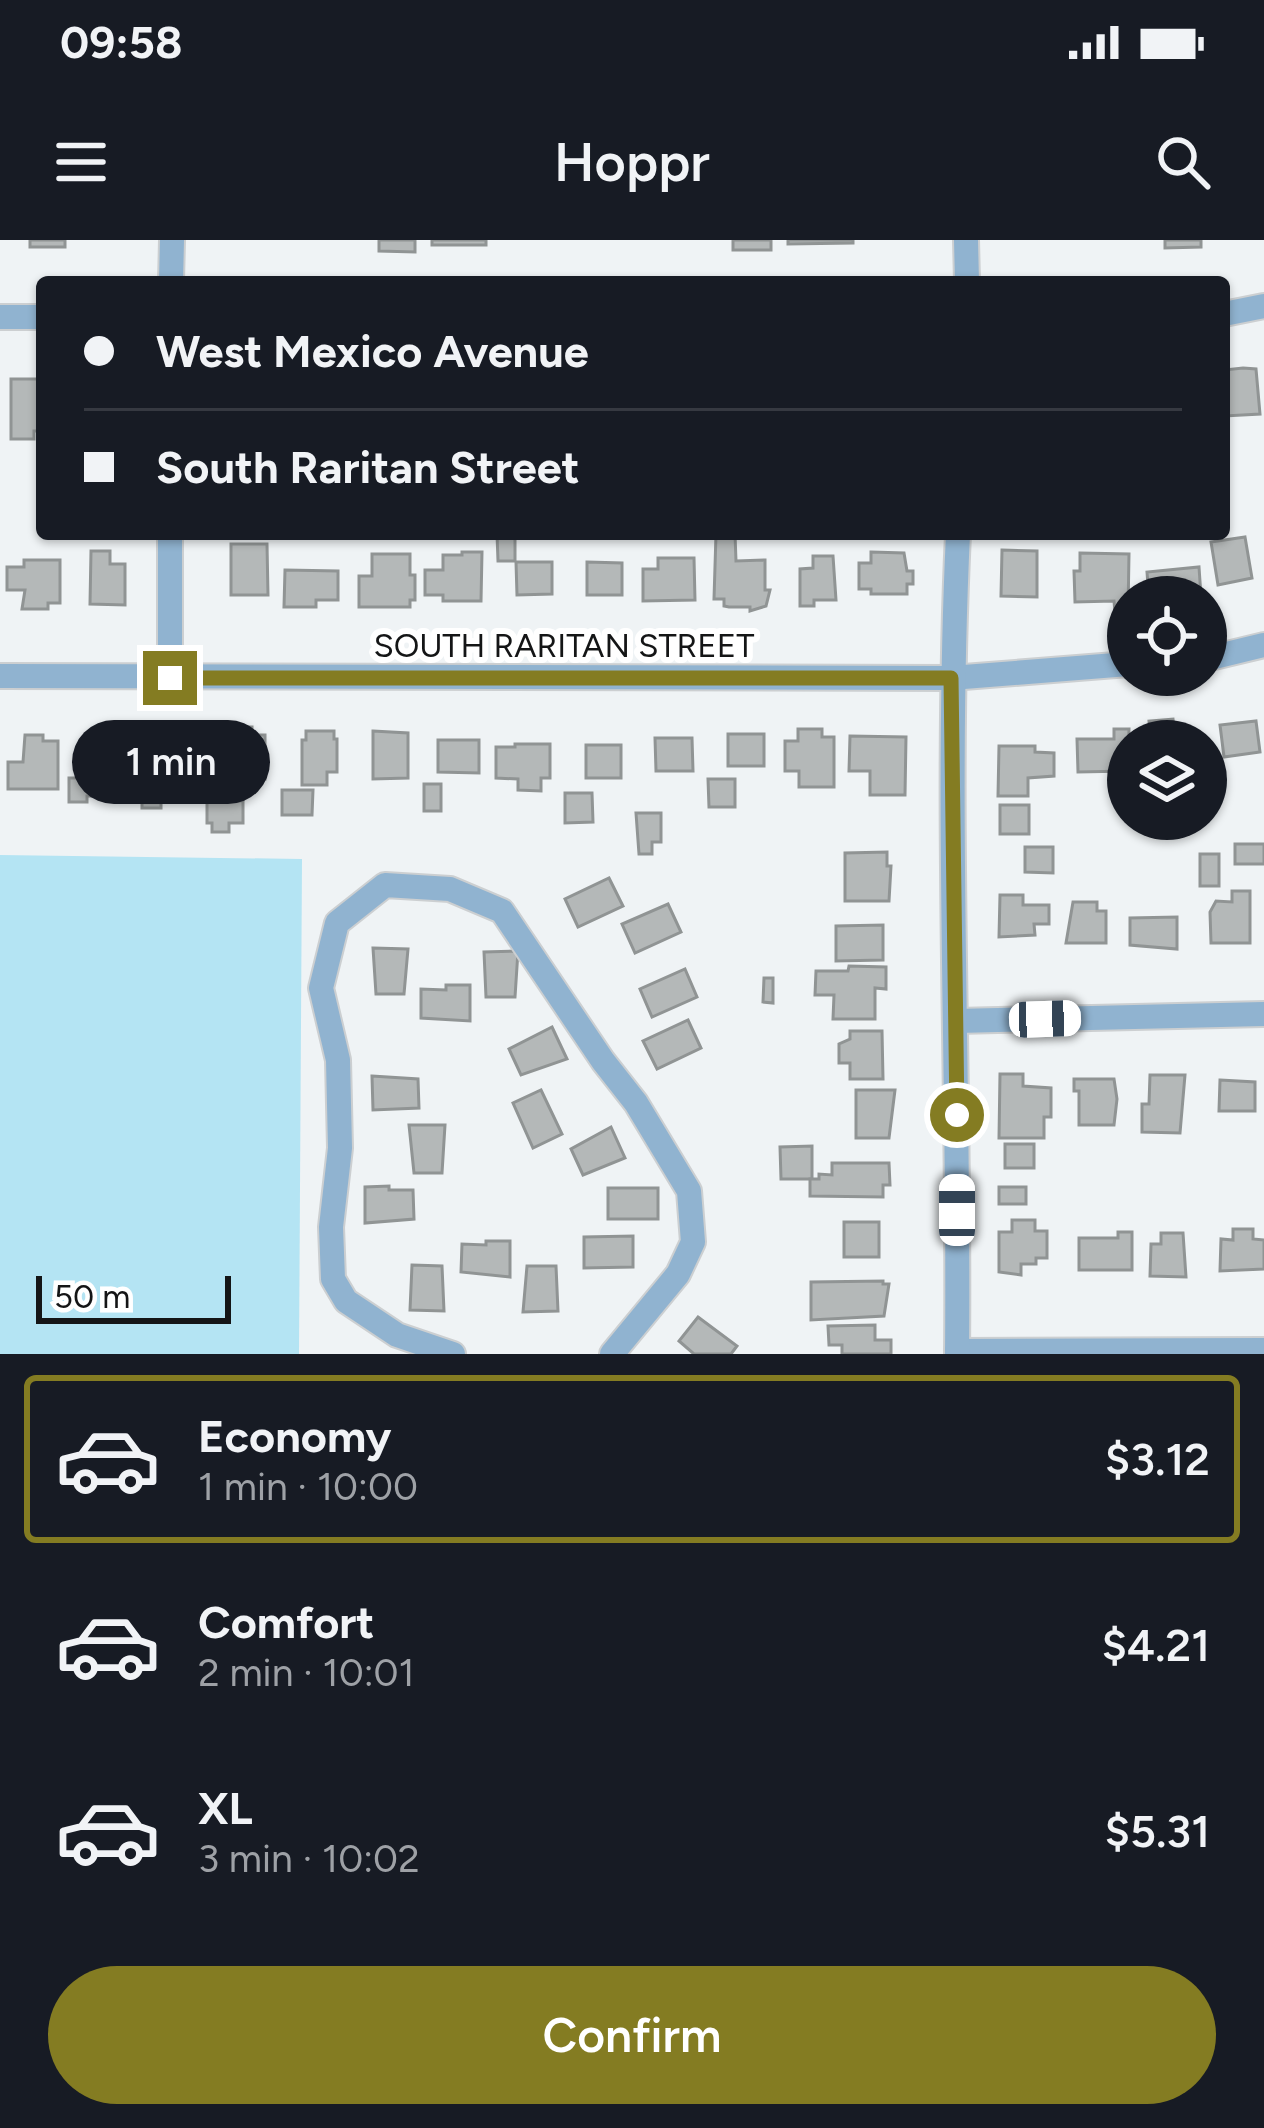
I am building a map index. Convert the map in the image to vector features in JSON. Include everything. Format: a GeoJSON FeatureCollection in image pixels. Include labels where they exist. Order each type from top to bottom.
{"type":"FeatureCollection","features":[{"type":"Feature","properties":{"kind":"street"},"geometry":{"type":"LineString","coordinates":[[171,276],[172,240]]}},
{"type":"Feature","properties":{"kind":"street"},"geometry":{"type":"LineString","coordinates":[[966,240],[968,276]]}},
{"type":"Feature","properties":{"kind":"street"},"geometry":{"type":"LineString","coordinates":[[1230,313],[1264,306]]}},
{"type":"Feature","properties":{"kind":"street"},"geometry":{"type":"LineString","coordinates":[[0,316],[36,316]]}},
{"type":"Feature","properties":{"kind":"street"},"geometry":{"type":"LineString","coordinates":[[170,540],[170,678]]}},
{"type":"Feature","properties":{"kind":"street"},"geometry":{"type":"LineString","coordinates":[[958,540],[951,678],[957,1352],[1264,1350]]}},
{"type":"Feature","properties":{"kind":"street"},"geometry":{"type":"LineString","coordinates":[[1227,653],[1264,645]]}},
{"type":"Feature","properties":{"kind":"street","name":"SOUTH RARITAN STREET"},"geometry":{"type":"LineString","coordinates":[[0,676],[951,678],[1107,666]]}},
{"type":"Feature","properties":{"kind":"street"},"geometry":{"type":"LineString","coordinates":[[454,1354],[397,1335],[346,1301],[333,1279],[331,1226],[340,1148],[338,1060],[321,988],[337,923],[385,885],[450,889],[502,911],[636,1103],[688,1192],[693,1242],[678,1274],[611,1354]]}},
{"type":"Feature","properties":{"kind":"street"},"geometry":{"type":"LineString","coordinates":[[957,1021],[1264,1014]]}},
{"type":"Feature","properties":{"kind":"shaded area"},"geometry":{"type":"Polygon","coordinates":[[[0,855],[302,859],[299,1354],[0,1354],[0,855]]]}},
{"type":"Feature","properties":{"kind":"building"},"geometry":{"type":"Polygon","coordinates":[[[30,240],[65,240],[65,247],[30,247],[30,240]]]}},
{"type":"Feature","properties":{"kind":"building"},"geometry":{"type":"Polygon","coordinates":[[[379,240],[415,240],[415,252],[379,251],[379,240]]]}},
{"type":"Feature","properties":{"kind":"building"},"geometry":{"type":"Polygon","coordinates":[[[432,240],[486,240],[486,245],[432,245],[432,240]]]}},
{"type":"Feature","properties":{"kind":"building"},"geometry":{"type":"Polygon","coordinates":[[[733,240],[771,240],[771,250],[733,250],[733,240]]]}},
{"type":"Feature","properties":{"kind":"building"},"geometry":{"type":"Polygon","coordinates":[[[788,240],[853,240],[853,243],[788,244],[788,240]]]}},
{"type":"Feature","properties":{"kind":"building"},"geometry":{"type":"Polygon","coordinates":[[[1165,240],[1201,240],[1201,247],[1165,248],[1165,240]]]}},
{"type":"Feature","properties":{"kind":"building"},"geometry":{"type":"Polygon","coordinates":[[[1230,369],[1256,369],[1260,414],[1230,416],[1230,369]]]}},
{"type":"Feature","properties":{"kind":"building"},"geometry":{"type":"Polygon","coordinates":[[[11,379],[36,379],[34,439],[11,439],[11,379]]]}},
{"type":"Feature","properties":{"kind":"building"},"geometry":{"type":"Polygon","coordinates":[[[1245,537],[1252,578],[1227,583],[1227,576],[1217,576],[1211,542],[1245,537]]]}},
{"type":"Feature","properties":{"kind":"building"},"geometry":{"type":"Polygon","coordinates":[[[497,540],[515,540],[515,561],[498,561],[497,540]]]}},
{"type":"Feature","properties":{"kind":"building"},"geometry":{"type":"Polygon","coordinates":[[[716,540],[735,540],[736,561],[765,560],[765,590],[770,590],[766,606],[750,611],[750,607],[724,606],[724,599],[714,599],[716,540]]]}},
{"type":"Feature","properties":{"kind":"building"},"geometry":{"type":"Polygon","coordinates":[[[231,544],[267,544],[268,595],[231,595],[231,544]]]}},
{"type":"Feature","properties":{"kind":"building"},"geometry":{"type":"Polygon","coordinates":[[[1002,550],[1037,551],[1037,597],[1001,596],[1002,550]]]}},
{"type":"Feature","properties":{"kind":"building"},"geometry":{"type":"Polygon","coordinates":[[[91,551],[110,551],[110,564],[125,564],[125,605],[90,604],[91,551]]]}},
{"type":"Feature","properties":{"kind":"building"},"geometry":{"type":"Polygon","coordinates":[[[482,552],[481,601],[443,601],[443,595],[425,595],[425,570],[443,570],[443,555],[482,552]]]}},
{"type":"Feature","properties":{"kind":"building"},"geometry":{"type":"Polygon","coordinates":[[[871,552],[904,553],[907,571],[913,571],[907,594],[871,594],[871,589],[859,589],[859,563],[871,563],[871,552]]]}},
{"type":"Feature","properties":{"kind":"building"},"geometry":{"type":"Polygon","coordinates":[[[1080,553],[1129,554],[1129,576],[1107,576],[1107,601],[1075,602],[1074,571],[1080,571],[1080,553]]]}},
{"type":"Feature","properties":{"kind":"building"},"geometry":{"type":"Polygon","coordinates":[[[372,554],[410,554],[415,600],[410,600],[410,607],[359,607],[359,576],[372,576],[372,554]]]}},
{"type":"Feature","properties":{"kind":"building"},"geometry":{"type":"Polygon","coordinates":[[[813,556],[833,556],[836,600],[814,600],[814,606],[800,606],[800,569],[813,568],[813,556]]]}},
{"type":"Feature","properties":{"kind":"building"},"geometry":{"type":"Polygon","coordinates":[[[658,558],[694,558],[695,600],[643,601],[643,569],[658,569],[658,558]]]}},
{"type":"Feature","properties":{"kind":"building"},"geometry":{"type":"Polygon","coordinates":[[[24,560],[60,560],[60,603],[48,603],[48,609],[22,609],[25,590],[7,590],[7,567],[24,567],[24,560]]]}},
{"type":"Feature","properties":{"kind":"building"},"geometry":{"type":"Polygon","coordinates":[[[516,562],[552,562],[552,594],[517,595],[516,562]]]}},
{"type":"Feature","properties":{"kind":"building"},"geometry":{"type":"Polygon","coordinates":[[[587,562],[622,563],[622,595],[587,595],[587,562]]]}},
{"type":"Feature","properties":{"kind":"building"},"geometry":{"type":"Polygon","coordinates":[[[1199,567],[1200,576],[1147,576],[1147,572],[1199,567]]]}},
{"type":"Feature","properties":{"kind":"building"},"geometry":{"type":"Polygon","coordinates":[[[285,570],[338,571],[338,600],[316,600],[316,607],[284,607],[285,570]]]}},
{"type":"Feature","properties":{"kind":"building"},"geometry":{"type":"Polygon","coordinates":[[[1256,721],[1260,752],[1227,757],[1227,724],[1256,721]]]}},
{"type":"Feature","properties":{"kind":"building"},"geometry":{"type":"Polygon","coordinates":[[[231,727],[252,727],[252,735],[265,735],[265,779],[255,779],[255,790],[234,790],[231,727]]]}},
{"type":"Feature","properties":{"kind":"building"},"geometry":{"type":"Polygon","coordinates":[[[798,729],[822,729],[822,737],[834,737],[834,787],[799,787],[799,771],[785,771],[785,741],[798,741],[798,729]]]}},
{"type":"Feature","properties":{"kind":"building"},"geometry":{"type":"Polygon","coordinates":[[[306,731],[334,731],[337,772],[327,772],[327,785],[302,785],[306,731]]]}},
{"type":"Feature","properties":{"kind":"building"},"geometry":{"type":"Polygon","coordinates":[[[373,731],[408,733],[408,778],[373,779],[373,731]]]}},
{"type":"Feature","properties":{"kind":"building"},"geometry":{"type":"Polygon","coordinates":[[[728,734],[764,734],[764,766],[728,766],[728,734]]]}},
{"type":"Feature","properties":{"kind":"building"},"geometry":{"type":"Polygon","coordinates":[[[25,735],[58,741],[58,789],[8,789],[8,762],[23,762],[25,735]]]}},
{"type":"Feature","properties":{"kind":"building"},"geometry":{"type":"Polygon","coordinates":[[[850,736],[906,737],[905,795],[870,795],[870,771],[849,771],[850,736]]]}},
{"type":"Feature","properties":{"kind":"building"},"geometry":{"type":"Polygon","coordinates":[[[655,738],[692,738],[693,771],[656,771],[655,738]]]}},
{"type":"Feature","properties":{"kind":"building"},"geometry":{"type":"Polygon","coordinates":[[[194,739],[193,783],[161,783],[161,808],[142,808],[142,782],[161,781],[159,740],[194,739]]]}},
{"type":"Feature","properties":{"kind":"building"},"geometry":{"type":"Polygon","coordinates":[[[1077,739],[1107,739],[1107,771],[1078,772],[1077,739]]]}},
{"type":"Feature","properties":{"kind":"building"},"geometry":{"type":"Polygon","coordinates":[[[438,740],[479,740],[479,773],[438,772],[438,740]]]}},
{"type":"Feature","properties":{"kind":"building"},"geometry":{"type":"Polygon","coordinates":[[[88,744],[123,744],[123,778],[114,778],[114,796],[69,802],[69,778],[87,778],[88,744]]]}},
{"type":"Feature","properties":{"kind":"building"},"geometry":{"type":"Polygon","coordinates":[[[550,744],[550,778],[541,778],[541,791],[518,790],[518,779],[496,778],[496,747],[550,744]]]}},
{"type":"Feature","properties":{"kind":"building"},"geometry":{"type":"Polygon","coordinates":[[[586,745],[621,745],[621,778],[586,778],[586,745]]]}},
{"type":"Feature","properties":{"kind":"building"},"geometry":{"type":"Polygon","coordinates":[[[999,746],[1035,746],[1035,752],[1054,753],[1054,776],[1028,778],[1028,796],[998,796],[999,746]]]}},
{"type":"Feature","properties":{"kind":"building"},"geometry":{"type":"Polygon","coordinates":[[[708,779],[735,779],[735,807],[709,807],[708,779]]]}},
{"type":"Feature","properties":{"kind":"building"},"geometry":{"type":"Polygon","coordinates":[[[424,784],[441,784],[441,811],[424,811],[424,784]]]}},
{"type":"Feature","properties":{"kind":"building"},"geometry":{"type":"Polygon","coordinates":[[[282,790],[313,790],[312,815],[282,815],[282,790]]]}},
{"type":"Feature","properties":{"kind":"building"},"geometry":{"type":"Polygon","coordinates":[[[565,793],[592,793],[593,822],[565,823],[565,793]]]}},
{"type":"Feature","properties":{"kind":"building"},"geometry":{"type":"Polygon","coordinates":[[[229,794],[229,801],[243,801],[243,823],[229,823],[229,832],[212,832],[212,823],[207,823],[207,795],[229,794]]]}},
{"type":"Feature","properties":{"kind":"building"},"geometry":{"type":"Polygon","coordinates":[[[1000,805],[1029,805],[1029,834],[1000,834],[1000,805]]]}},
{"type":"Feature","properties":{"kind":"building"},"geometry":{"type":"Polygon","coordinates":[[[636,813],[661,813],[661,842],[652,842],[652,854],[639,854],[636,813]]]}},
{"type":"Feature","properties":{"kind":"building"},"geometry":{"type":"Polygon","coordinates":[[[1235,844],[1264,844],[1264,864],[1235,864],[1235,844]]]}},
{"type":"Feature","properties":{"kind":"building"},"geometry":{"type":"Polygon","coordinates":[[[1025,847],[1053,847],[1053,873],[1025,872],[1025,847]]]}},
{"type":"Feature","properties":{"kind":"building"},"geometry":{"type":"Polygon","coordinates":[[[887,852],[889,901],[845,901],[845,853],[887,852]]]}},
{"type":"Feature","properties":{"kind":"building"},"geometry":{"type":"Polygon","coordinates":[[[1200,854],[1219,854],[1219,886],[1200,886],[1200,854]]]}},
{"type":"Feature","properties":{"kind":"building"},"geometry":{"type":"Polygon","coordinates":[[[609,878],[623,906],[578,927],[565,899],[609,878]]]}},
{"type":"Feature","properties":{"kind":"building"},"geometry":{"type":"Polygon","coordinates":[[[1232,891],[1250,891],[1250,943],[1211,943],[1210,912],[1216,901],[1232,902],[1232,891]]]}},
{"type":"Feature","properties":{"kind":"building"},"geometry":{"type":"Polygon","coordinates":[[[1000,895],[1023,895],[1023,905],[1049,905],[1049,924],[1034,924],[1035,935],[999,937],[1000,895]]]}},
{"type":"Feature","properties":{"kind":"building"},"geometry":{"type":"Polygon","coordinates":[[[1073,902],[1097,902],[1097,911],[1106,911],[1106,943],[1066,943],[1073,902]]]}},
{"type":"Feature","properties":{"kind":"building"},"geometry":{"type":"Polygon","coordinates":[[[668,904],[681,932],[635,953],[622,924],[668,904]]]}},
{"type":"Feature","properties":{"kind":"building"},"geometry":{"type":"Polygon","coordinates":[[[1177,917],[1177,949],[1130,945],[1130,918],[1177,917]]]}},
{"type":"Feature","properties":{"kind":"building"},"geometry":{"type":"Polygon","coordinates":[[[883,925],[883,960],[836,961],[836,926],[883,925]]]}},
{"type":"Feature","properties":{"kind":"building"},"geometry":{"type":"Polygon","coordinates":[[[373,948],[408,949],[404,994],[376,994],[373,948]]]}},
{"type":"Feature","properties":{"kind":"building"},"geometry":{"type":"Polygon","coordinates":[[[518,951],[515,997],[486,997],[484,952],[518,951]]]}},
{"type":"Feature","properties":{"kind":"building"},"geometry":{"type":"Polygon","coordinates":[[[849,966],[886,967],[886,989],[875,988],[875,1019],[833,1019],[834,995],[815,995],[816,971],[848,971],[849,966]]]}},
{"type":"Feature","properties":{"kind":"building"},"geometry":{"type":"Polygon","coordinates":[[[685,969],[697,997],[652,1017],[640,989],[685,969]]]}},
{"type":"Feature","properties":{"kind":"building"},"geometry":{"type":"Polygon","coordinates":[[[764,978],[773,978],[773,1003],[763,1002],[764,978]]]}},
{"type":"Feature","properties":{"kind":"building"},"geometry":{"type":"Polygon","coordinates":[[[446,985],[470,985],[470,1021],[421,1018],[421,989],[446,990],[446,985]]]}},
{"type":"Feature","properties":{"kind":"building"},"geometry":{"type":"Polygon","coordinates":[[[688,1020],[701,1048],[657,1069],[643,1041],[688,1020]]]}},
{"type":"Feature","properties":{"kind":"building"},"geometry":{"type":"Polygon","coordinates":[[[552,1027],[567,1059],[521,1075],[509,1049],[552,1027]]]}},
{"type":"Feature","properties":{"kind":"building"},"geometry":{"type":"Polygon","coordinates":[[[850,1031],[882,1031],[883,1079],[850,1079],[850,1063],[839,1063],[839,1044],[850,1039],[850,1031]]]}},
{"type":"Feature","properties":{"kind":"building"},"geometry":{"type":"Polygon","coordinates":[[[1000,1074],[1023,1074],[1023,1086],[1051,1088],[1051,1117],[1044,1117],[1044,1138],[999,1138],[1000,1074]]]}},
{"type":"Feature","properties":{"kind":"building"},"geometry":{"type":"Polygon","coordinates":[[[1150,1075],[1185,1075],[1180,1133],[1142,1132],[1142,1104],[1149,1104],[1150,1075]]]}},
{"type":"Feature","properties":{"kind":"building"},"geometry":{"type":"Polygon","coordinates":[[[372,1076],[418,1079],[419,1108],[373,1110],[372,1076]]]}},
{"type":"Feature","properties":{"kind":"building"},"geometry":{"type":"Polygon","coordinates":[[[1074,1079],[1114,1079],[1114,1125],[1079,1125],[1079,1091],[1074,1091],[1074,1079]]]}},
{"type":"Feature","properties":{"kind":"building"},"geometry":{"type":"Polygon","coordinates":[[[1220,1080],[1255,1082],[1255,1111],[1219,1111],[1220,1080]]]}},
{"type":"Feature","properties":{"kind":"building"},"geometry":{"type":"Polygon","coordinates":[[[541,1090],[562,1134],[533,1148],[513,1103],[541,1090]]]}},
{"type":"Feature","properties":{"kind":"building"},"geometry":{"type":"Polygon","coordinates":[[[856,1090],[895,1090],[889,1138],[856,1138],[856,1090]]]}},
{"type":"Feature","properties":{"kind":"building"},"geometry":{"type":"Polygon","coordinates":[[[409,1125],[445,1125],[442,1173],[414,1173],[409,1125]]]}},
{"type":"Feature","properties":{"kind":"building"},"geometry":{"type":"Polygon","coordinates":[[[611,1127],[625,1158],[583,1175],[571,1149],[611,1127]]]}},
{"type":"Feature","properties":{"kind":"building"},"geometry":{"type":"Polygon","coordinates":[[[1005,1144],[1034,1144],[1034,1168],[1005,1168],[1005,1144]]]}},
{"type":"Feature","properties":{"kind":"building"},"geometry":{"type":"Polygon","coordinates":[[[812,1146],[812,1179],[781,1179],[780,1147],[812,1146]]]}},
{"type":"Feature","properties":{"kind":"building"},"geometry":{"type":"Polygon","coordinates":[[[832,1163],[889,1163],[890,1185],[883,1185],[883,1197],[810,1196],[810,1179],[832,1175],[832,1163]]]}},
{"type":"Feature","properties":{"kind":"building"},"geometry":{"type":"Polygon","coordinates":[[[389,1186],[389,1190],[413,1190],[414,1219],[365,1223],[365,1187],[389,1186]]]}},
{"type":"Feature","properties":{"kind":"building"},"geometry":{"type":"Polygon","coordinates":[[[999,1187],[1026,1187],[1026,1204],[999,1204],[999,1187]]]}},
{"type":"Feature","properties":{"kind":"building"},"geometry":{"type":"Polygon","coordinates":[[[608,1188],[658,1188],[658,1219],[608,1219],[608,1188]]]}},
{"type":"Feature","properties":{"kind":"building"},"geometry":{"type":"Polygon","coordinates":[[[1012,1220],[1035,1220],[1035,1231],[1047,1231],[1047,1258],[1021,1264],[1021,1275],[999,1272],[999,1232],[1012,1232],[1012,1220]]]}},
{"type":"Feature","properties":{"kind":"building"},"geometry":{"type":"Polygon","coordinates":[[[844,1222],[879,1222],[879,1257],[844,1257],[844,1222]]]}},
{"type":"Feature","properties":{"kind":"building"},"geometry":{"type":"Polygon","coordinates":[[[1233,1229],[1253,1229],[1253,1239],[1264,1240],[1264,1269],[1220,1271],[1221,1239],[1233,1240],[1233,1229]]]}},
{"type":"Feature","properties":{"kind":"building"},"geometry":{"type":"Polygon","coordinates":[[[1118,1232],[1132,1232],[1132,1270],[1079,1270],[1079,1238],[1118,1238],[1118,1232]]]}},
{"type":"Feature","properties":{"kind":"building"},"geometry":{"type":"Polygon","coordinates":[[[1161,1233],[1183,1233],[1186,1277],[1150,1276],[1151,1244],[1161,1244],[1161,1233]]]}},
{"type":"Feature","properties":{"kind":"building"},"geometry":{"type":"Polygon","coordinates":[[[633,1236],[633,1267],[584,1268],[584,1237],[633,1236]]]}},
{"type":"Feature","properties":{"kind":"building"},"geometry":{"type":"Polygon","coordinates":[[[486,1241],[510,1241],[510,1277],[461,1272],[462,1244],[486,1245],[486,1241]]]}},
{"type":"Feature","properties":{"kind":"building"},"geometry":{"type":"Polygon","coordinates":[[[412,1265],[442,1266],[444,1311],[410,1310],[412,1265]]]}},
{"type":"Feature","properties":{"kind":"building"},"geometry":{"type":"Polygon","coordinates":[[[527,1266],[556,1266],[558,1311],[523,1312],[527,1266]]]}},
{"type":"Feature","properties":{"kind":"building"},"geometry":{"type":"Polygon","coordinates":[[[811,1282],[889,1284],[884,1316],[811,1320],[811,1282]]]}},
{"type":"Feature","properties":{"kind":"building"},"geometry":{"type":"Polygon","coordinates":[[[698,1317],[737,1346],[731,1354],[694,1354],[679,1341],[698,1317]]]}},
{"type":"Feature","properties":{"kind":"building"},"geometry":{"type":"Polygon","coordinates":[[[875,1325],[875,1340],[891,1340],[891,1354],[842,1354],[842,1345],[829,1345],[828,1326],[875,1325]]]}},
{"type":"Feature","properties":{"kind":"route"},"geometry":{"type":"LineString","coordinates":[[170,678],[951,678],[957,1115]]}}]}
